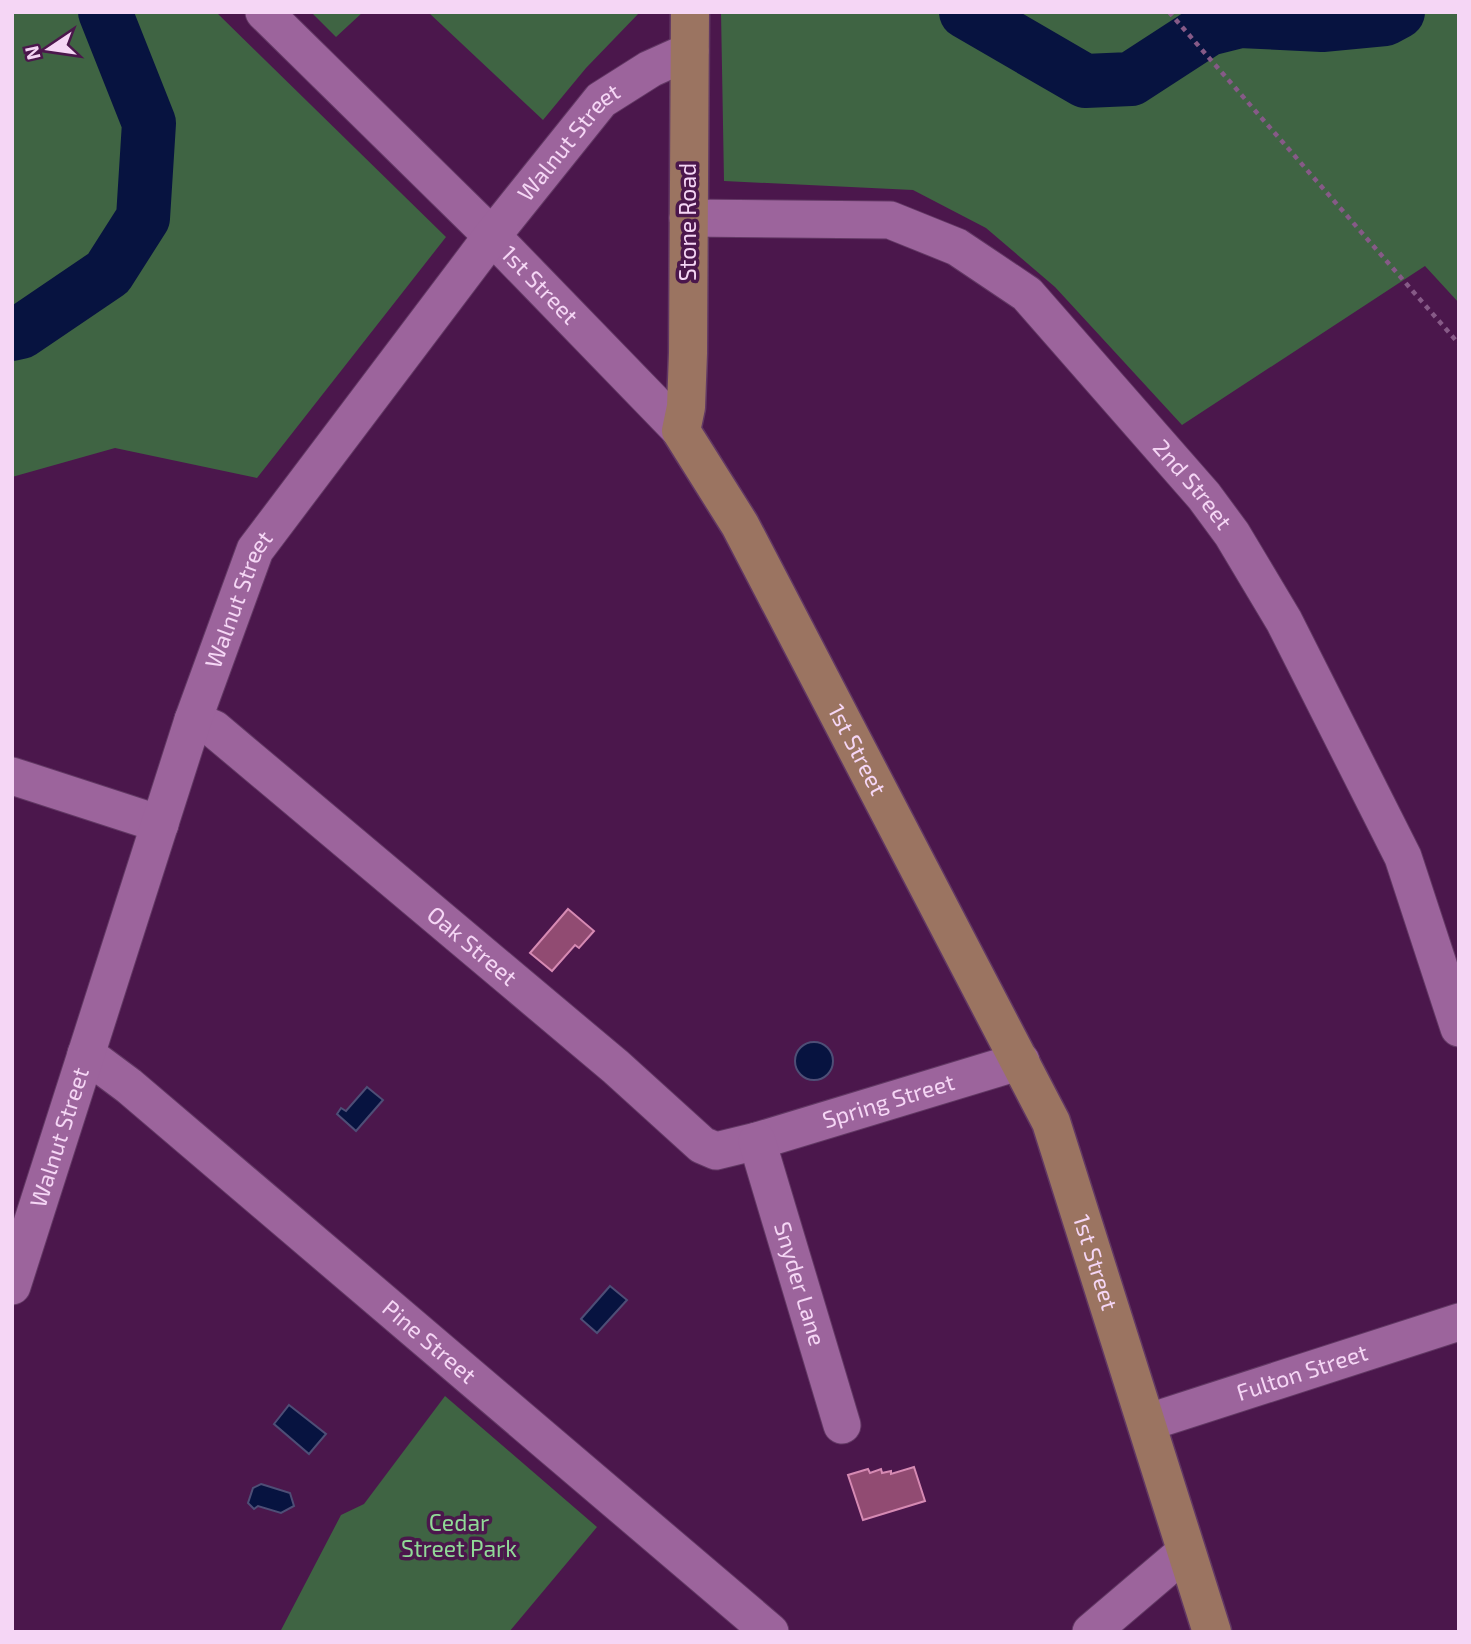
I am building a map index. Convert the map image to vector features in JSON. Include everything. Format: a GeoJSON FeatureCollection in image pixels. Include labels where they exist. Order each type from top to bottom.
{"type":"FeatureCollection","features":[{"type":"Feature","properties":{"kind":"main road","name":"Stone Road"},"geometry":{"type":"LineString","coordinates":[[681,431],[688,353],[690,12]]}},
{"type":"Feature","properties":{"kind":"main road","name":"1st Street"},"geometry":{"type":"LineString","coordinates":[[681,431],[740,525],[1051,1122],[1212,1632]]}},
{"type":"Feature","properties":{"kind":"street","name":"1st Street"},"geometry":{"type":"LineString","coordinates":[[264,12],[492,236],[681,431]]}},
{"type":"Feature","properties":{"kind":"street","name":"Walnut Street"},"geometry":{"type":"LineString","coordinates":[[12,1286],[193,720],[255,550],[492,236],[601,100],[650,69],[690,51]]}},
{"type":"Feature","properties":{"kind":"street","name":"2nd Street"},"geometry":{"type":"LineString","coordinates":[[688,218],[890,220],[957,247],[1027,294],[1204,496],[1233,534],[1284,621],[1403,857],[1459,1028]]}},
{"type":"Feature","properties":{"kind":"street","name":"Oak Street"},"geometry":{"type":"LineString","coordinates":[[193,720],[214,729],[616,1067],[702,1146],[716,1151],[757,1141]]}},
{"type":"Feature","properties":{"kind":"street"},"geometry":{"type":"LineString","coordinates":[[12,776],[160,824]]}},
{"type":"Feature","properties":{"kind":"street","name":"Pine Street"},"geometry":{"type":"LineString","coordinates":[[86,1054],[129,1086],[770,1632]]}},
{"type":"Feature","properties":{"kind":"street","name":"Spring Street"},"geometry":{"type":"LineString","coordinates":[[757,1141],[1021,1061]]}},
{"type":"Feature","properties":{"kind":"street","name":"Snyder Lane"},"geometry":{"type":"LineString","coordinates":[[757,1141],[842,1426]]}},
{"type":"Feature","properties":{"kind":"street","name":"Fulton Street"},"geometry":{"type":"LineString","coordinates":[[1146,1423],[1459,1322]]}},
{"type":"Feature","properties":{"kind":"street"},"geometry":{"type":"LineString","coordinates":[[1091,1632],[1185,1552]]}},
{"type":"Feature","properties":{"kind":"path"},"geometry":{"type":"LineString","coordinates":[[1169,12],[1459,344]]}},
{"type":"Feature","properties":{"kind":"green space"},"geometry":{"type":"Polygon","coordinates":[[[12,12],[216,12],[446,237],[257,478],[115,448],[12,477],[12,12]]]}},
{"type":"Feature","properties":{"kind":"green space"},"geometry":{"type":"Polygon","coordinates":[[[311,12],[363,12],[336,37],[311,12]]]}},
{"type":"Feature","properties":{"kind":"green space"},"geometry":{"type":"Polygon","coordinates":[[[428,12],[640,12],[586,68],[543,120],[428,12]]]}},
{"type":"Feature","properties":{"kind":"green space"},"geometry":{"type":"Polygon","coordinates":[[[721,12],[1459,12],[1459,303],[1425,266],[1182,425],[1055,287],[986,228],[913,190],[724,181],[721,12]]]}},
{"type":"Feature","properties":{"kind":"green space","name":"Cedar Street Park"},"geometry":{"type":"Polygon","coordinates":[[[445,1396],[597,1527],[509,1632],[280,1632],[341,1515],[364,1504],[445,1396]]]}},
{"type":"Feature","properties":{"kind":"shaded area"},"geometry":{"type":"Polygon","coordinates":[[[814,1042],[827,1048],[833,1061],[827,1074],[814,1080],[801,1074],[795,1061],[801,1048],[814,1042]]]}},
{"type":"Feature","properties":{"kind":"shaded area"},"geometry":{"type":"Polygon","coordinates":[[[367,1087],[383,1100],[356,1131],[337,1114],[341,1108],[346,1111],[367,1087]]]}},
{"type":"Feature","properties":{"kind":"shaded area"},"geometry":{"type":"Polygon","coordinates":[[[610,1286],[627,1300],[597,1333],[581,1319],[610,1286]]]}},
{"type":"Feature","properties":{"kind":"shaded area"},"geometry":{"type":"Polygon","coordinates":[[[289,1405],[326,1434],[309,1454],[274,1424],[289,1405]]]}},
{"type":"Feature","properties":{"kind":"shaded area"},"geometry":{"type":"Polygon","coordinates":[[[261,1484],[290,1493],[294,1506],[281,1513],[258,1506],[254,1509],[248,1503],[253,1488],[261,1484]]]}},
{"type":"Feature","properties":{"kind":"building"},"geometry":{"type":"Polygon","coordinates":[[[568,909],[594,931],[579,948],[575,945],[552,971],[530,953],[568,909]]]}},
{"type":"Feature","properties":{"kind":"building"},"geometry":{"type":"Polygon","coordinates":[[[914,1467],[925,1501],[863,1520],[848,1475],[868,1469],[870,1473],[881,1469],[882,1473],[891,1471],[891,1474],[914,1467]]]}},
{"type":"Feature","properties":{"kind":"waterway"},"geometry":{"type":"LineString","coordinates":[[12,334],[21,332],[108,273],[143,218],[149,123],[105,12]]}},
{"type":"Feature","properties":{"kind":"waterway"},"geometry":{"type":"LineString","coordinates":[[966,12],[1085,81],[1131,79],[1208,29],[1240,21],[1322,25],[1385,19],[1398,12]]}}]}
